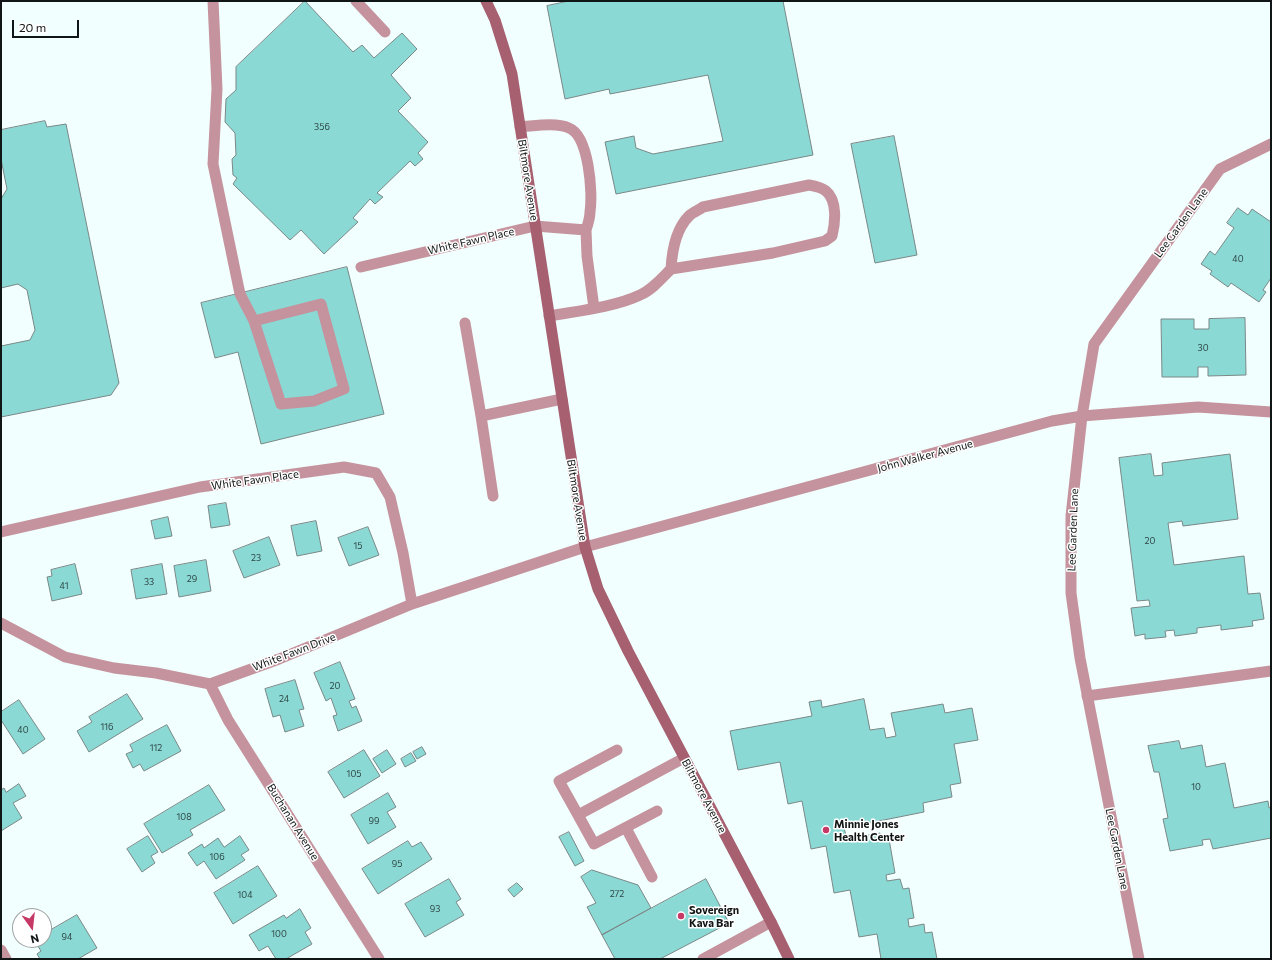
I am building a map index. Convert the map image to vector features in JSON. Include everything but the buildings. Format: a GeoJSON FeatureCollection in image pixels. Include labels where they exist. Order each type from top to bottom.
{"type":"FeatureCollection","features":[{"type":"Feature","properties":{"kind":"main road","name":"Biltmore Avenue"},"geometry":{"type":"LineString","coordinates":[[486,1],[495,20],[512,74],[584,547],[598,589],[628,651],[789,959]]}},
{"type":"Feature","properties":{"kind":"street"},"geometry":{"type":"LineString","coordinates":[[213,1],[217,89],[213,164],[240,294],[254,321],[281,404],[314,401],[344,390],[321,304],[254,321]]}},
{"type":"Feature","properties":{"kind":"street"},"geometry":{"type":"LineString","coordinates":[[356,1],[385,32]]}},
{"type":"Feature","properties":{"kind":"street"},"geometry":{"type":"LineString","coordinates":[[520,127],[556,125],[570,128],[580,137],[584,148],[591,186],[590,212],[586,230],[587,256],[594,308]]}},
{"type":"Feature","properties":{"kind":"street","name":"Lee Garden Lane"},"geometry":{"type":"LineString","coordinates":[[1139,959],[1087,696],[1075,628],[1071,593],[1071,516],[1082,416],[1094,344],[1220,169],[1271,144]]}},
{"type":"Feature","properties":{"kind":"street"},"geometry":{"type":"LineString","coordinates":[[549,316],[621,303],[642,295],[660,281],[672,269],[773,253],[825,241],[832,236],[835,224],[832,200],[827,192],[818,186],[809,185],[703,207],[690,215],[681,228],[672,254],[672,269]]}},
{"type":"Feature","properties":{"kind":"street","name":"White Fawn Place"},"geometry":{"type":"LineString","coordinates":[[361,267],[535,226],[586,230]]}},
{"type":"Feature","properties":{"kind":"street"},"geometry":{"type":"LineString","coordinates":[[464,323],[481,416],[493,496]]}},
{"type":"Feature","properties":{"kind":"street"},"geometry":{"type":"LineString","coordinates":[[481,416],[562,399]]}},
{"type":"Feature","properties":{"kind":"street","name":"John Walker Avenue"},"geometry":{"type":"LineString","coordinates":[[584,547],[1052,421],[1082,416],[1198,407],[1271,412]]}},
{"type":"Feature","properties":{"kind":"street","name":"White Fawn Place"},"geometry":{"type":"LineString","coordinates":[[1,532],[200,487],[344,468],[376,473],[390,497],[403,553],[412,604]]}},
{"type":"Feature","properties":{"kind":"street","name":"White Fawn Drive"},"geometry":{"type":"LineString","coordinates":[[210,684],[286,656],[412,604],[584,547]]}},
{"type":"Feature","properties":{"kind":"street"},"geometry":{"type":"LineString","coordinates":[[1,623],[65,657],[114,668],[156,673],[210,684]]}},
{"type":"Feature","properties":{"kind":"street"},"geometry":{"type":"LineString","coordinates":[[1087,696],[1271,671]]}},
{"type":"Feature","properties":{"kind":"street","name":"Buchanan Avenue"},"geometry":{"type":"LineString","coordinates":[[210,684],[228,720],[379,959]]}},
{"type":"Feature","properties":{"kind":"street"},"geometry":{"type":"LineString","coordinates":[[618,750],[559,781],[594,844],[657,811]]}},
{"type":"Feature","properties":{"kind":"street"},"geometry":{"type":"LineString","coordinates":[[578,815],[684,758]]}},
{"type":"Feature","properties":{"kind":"street"},"geometry":{"type":"LineString","coordinates":[[626,828],[652,877]]}},
{"type":"Feature","properties":{"kind":"street"},"geometry":{"type":"LineString","coordinates":[[703,959],[771,922]]}},
{"type":"Feature","properties":{"kind":"street"},"geometry":{"type":"LineString","coordinates":[[1,950],[6,959]]}},
{"type":"Feature","properties":{"kind":"place","name":"Minnie Jones Health Center"},"geometry":{"type":"Point","coordinates":[826,830]}},
{"type":"Feature","properties":{"kind":"place","name":"Sovereign Kava Bar"},"geometry":{"type":"Point","coordinates":[681,916]}}]}
